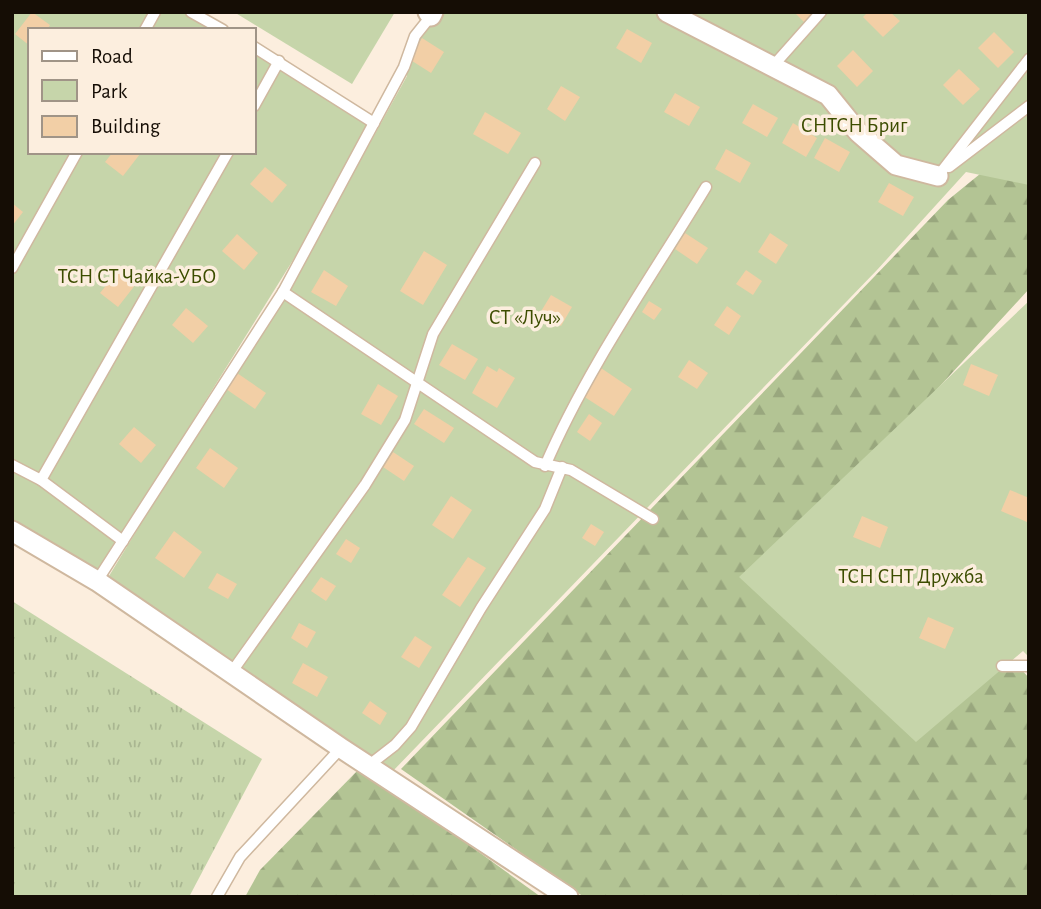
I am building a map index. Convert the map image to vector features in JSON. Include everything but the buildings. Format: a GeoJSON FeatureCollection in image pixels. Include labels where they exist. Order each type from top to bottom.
{"type":"FeatureCollection","features":[{"type":"Feature","properties":{"kind":"street"},"geometry":{"type":"LineString","coordinates":[[667,12],[828,94],[858,132],[896,165],[938,176]]}},
{"type":"Feature","properties":{"kind":"street"},"geometry":{"type":"LineString","coordinates":[[12,531],[97,581],[230,674],[568,897]]}},
{"type":"Feature","properties":{"kind":"lane"},"geometry":{"type":"LineString","coordinates":[[146,28],[155,12]]}},
{"type":"Feature","properties":{"kind":"lane"},"geometry":{"type":"LineString","coordinates":[[191,12],[219,28]]}},
{"type":"Feature","properties":{"kind":"lane"},"geometry":{"type":"LineString","coordinates":[[773,66],[821,12]]}},
{"type":"Feature","properties":{"kind":"lane"},"geometry":{"type":"LineString","coordinates":[[97,581],[283,292],[404,67],[415,36],[431,13]]}},
{"type":"Feature","properties":{"kind":"lane"},"geometry":{"type":"LineString","coordinates":[[256,48],[374,123]]}},
{"type":"Feature","properties":{"kind":"lane"},"geometry":{"type":"LineString","coordinates":[[938,176],[1029,59]]}},
{"type":"Feature","properties":{"kind":"lane"},"geometry":{"type":"LineString","coordinates":[[256,102],[279,61]]}},
{"type":"Feature","properties":{"kind":"lane"},"geometry":{"type":"LineString","coordinates":[[938,176],[1029,106]]}},
{"type":"Feature","properties":{"kind":"lane"},"geometry":{"type":"LineString","coordinates":[[12,268],[76,154]]}},
{"type":"Feature","properties":{"kind":"lane"},"geometry":{"type":"LineString","coordinates":[[41,481],[227,154]]}},
{"type":"Feature","properties":{"kind":"lane"},"geometry":{"type":"LineString","coordinates":[[230,674],[365,485],[405,420],[433,334],[535,163]]}},
{"type":"Feature","properties":{"kind":"lane"},"geometry":{"type":"LineString","coordinates":[[545,466],[591,376],[706,187]]}},
{"type":"Feature","properties":{"kind":"lane"},"geometry":{"type":"LineString","coordinates":[[283,292],[535,462],[571,470],[653,519]]}},
{"type":"Feature","properties":{"kind":"lane"},"geometry":{"type":"LineString","coordinates":[[12,465],[41,481],[123,541]]}},
{"type":"Feature","properties":{"kind":"lane"},"geometry":{"type":"LineString","coordinates":[[368,766],[395,745],[411,727],[481,608],[545,509],[562,467]]}},
{"type":"Feature","properties":{"kind":"lane"},"geometry":{"type":"LineString","coordinates":[[1002,666],[1029,666]]}},
{"type":"Feature","properties":{"kind":"lane"},"geometry":{"type":"LineString","coordinates":[[217,897],[240,857],[341,748]]}},
{"type":"Feature","properties":{"kind":"green space","name":"ТСН СТ Чайка-УБО"},"geometry":{"type":"Polygon","coordinates":[[[12,12],[186,12],[213,28],[28,28],[28,154],[256,154],[256,53],[377,125],[89,588],[12,544],[12,12]]]}},
{"type":"Feature","properties":{"kind":"green space"},"geometry":{"type":"Polygon","coordinates":[[[234,12],[395,12],[352,84],[234,12]]]}},
{"type":"Feature","properties":{"kind":"green space","name":"СТ «Луч»"},"geometry":{"type":"Polygon","coordinates":[[[437,12],[1029,12],[1029,185],[966,172],[877,270],[391,773],[109,576],[339,199],[407,76],[410,58],[417,42],[437,12]]]}},
{"type":"Feature","properties":{"kind":"green space"},"geometry":{"type":"Polygon","coordinates":[[[1029,134],[1029,289],[907,422],[1002,648],[1029,678],[1029,897],[584,897],[401,769],[948,200],[1029,134]]]}},
{"type":"Feature","properties":{"kind":"green space","name":"ТСН СНТ Дружба"},"geometry":{"type":"Polygon","coordinates":[[[1029,301],[1029,657],[1023,651],[916,742],[739,577],[1029,301]]]}},
{"type":"Feature","properties":{"kind":"green space"},"geometry":{"type":"Polygon","coordinates":[[[12,601],[262,759],[189,897],[12,897],[12,601]]]}},
{"type":"Feature","properties":{"kind":"green space"},"geometry":{"type":"Polygon","coordinates":[[[361,767],[541,897],[245,897],[260,870],[361,767]]]}},
{"type":"Feature","properties":{"kind":"park label","name":"СНТСН Бриг"},"geometry":{"type":"Point","coordinates":[854,125]}}]}
